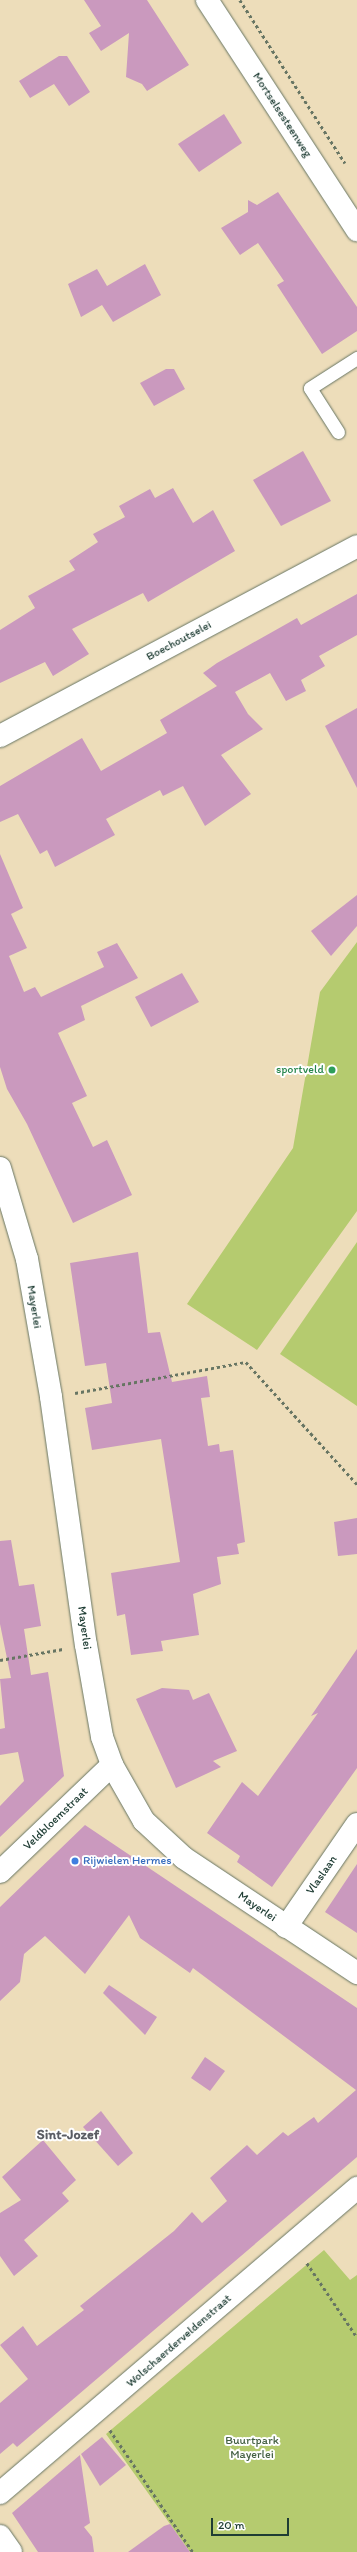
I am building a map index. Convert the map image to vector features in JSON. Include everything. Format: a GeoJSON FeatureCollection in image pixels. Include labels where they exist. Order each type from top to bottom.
{"type":"FeatureCollection","features":[{"type":"Feature","properties":{"kind":"street","name":"Mortselsesteenweg"},"geometry":{"type":"LineString","coordinates":[[207,0],[357,230]]}},
{"type":"Feature","properties":{"kind":"street","name":"Boechoutselei"},"geometry":{"type":"LineString","coordinates":[[0,736],[357,546]]}},
{"type":"Feature","properties":{"kind":"street","name":"Mayerlei"},"geometry":{"type":"LineString","coordinates":[[0,1168],[27,1259],[51,1397],[86,1645],[102,1737],[112,1765],[144,1821],[184,1858],[357,1973]]}},
{"type":"Feature","properties":{"kind":"street","name":"Veldbloemstraat"},"geometry":{"type":"LineString","coordinates":[[0,1872],[112,1765]]}},
{"type":"Feature","properties":{"kind":"street","name":"Vlaslaan"},"geometry":{"type":"LineString","coordinates":[[286,1927],[357,1824]]}},
{"type":"Feature","properties":{"kind":"street","name":"Wolschaerderveldenstraat"},"geometry":{"type":"LineString","coordinates":[[0,2493],[97,2412],[357,2188]]}},
{"type":"Feature","properties":{"kind":"street"},"geometry":{"type":"LineString","coordinates":[[0,2536],[10,2552]]}},
{"type":"Feature","properties":{"kind":"lane"},"geometry":{"type":"LineString","coordinates":[[338,432],[310,388],[357,358]]}},
{"type":"Feature","properties":{"kind":"path"},"geometry":{"type":"LineString","coordinates":[[240,0],[349,169]]}},
{"type":"Feature","properties":{"kind":"path"},"geometry":{"type":"LineString","coordinates":[[51,1397],[246,1362],[357,1484]]}},
{"type":"Feature","properties":{"kind":"path"},"geometry":{"type":"LineString","coordinates":[[0,1660],[86,1645]]}},
{"type":"Feature","properties":{"kind":"path"},"geometry":{"type":"LineString","coordinates":[[293,2243],[357,2337]]}},
{"type":"Feature","properties":{"kind":"path"},"geometry":{"type":"LineString","coordinates":[[97,2412],[193,2552]]}},
{"type":"Feature","properties":{"kind":"green space","name":"sportveld"},"geometry":{"type":"Polygon","coordinates":[[[357,942],[357,1211],[257,1350],[187,1304],[293,1148],[320,992],[357,942]]]}},
{"type":"Feature","properties":{"kind":"green space"},"geometry":{"type":"Polygon","coordinates":[[[357,1242],[357,1406],[280,1354],[357,1242]]]}},
{"type":"Feature","properties":{"kind":"green space","name":"Buurtpark Mayerlei"},"geometry":{"type":"Polygon","coordinates":[[[324,2250],[350,2280],[357,2275],[357,2552],[190,2552],[106,2434],[324,2250]]]}},
{"type":"Feature","properties":{"kind":"building"},"geometry":{"type":"Polygon","coordinates":[[[84,0],[147,0],[189,65],[147,91],[142,84],[126,77],[129,33],[101,51],[89,33],[101,26],[84,0]]]}},
{"type":"Feature","properties":{"kind":"building"},"geometry":{"type":"Polygon","coordinates":[[[59,56],[67,56],[90,92],[69,106],[54,84],[30,98],[19,81],[59,56]]]}},
{"type":"Feature","properties":{"kind":"building"},"geometry":{"type":"Polygon","coordinates":[[[224,114],[242,143],[199,172],[178,144],[224,114]]]}},
{"type":"Feature","properties":{"kind":"building"},"geometry":{"type":"Polygon","coordinates":[[[278,192],[357,307],[357,331],[322,354],[277,285],[284,281],[258,243],[240,255],[221,228],[248,212],[248,200],[257,205],[278,192]]]}},
{"type":"Feature","properties":{"kind":"building"},"geometry":{"type":"Polygon","coordinates":[[[145,264],[161,295],[113,322],[102,305],[81,317],[68,284],[97,269],[107,286],[145,264]]]}},
{"type":"Feature","properties":{"kind":"building"},"geometry":{"type":"Polygon","coordinates":[[[166,369],[174,369],[185,389],[154,406],[140,383],[166,369]]]}},
{"type":"Feature","properties":{"kind":"building"},"geometry":{"type":"Polygon","coordinates":[[[303,451],[331,501],[281,526],[253,480],[303,451]]]}},
{"type":"Feature","properties":{"kind":"building"},"geometry":{"type":"Polygon","coordinates":[[[173,488],[193,523],[213,510],[235,551],[148,602],[143,593],[72,629],[89,654],[53,676],[45,662],[0,683],[0,630],[35,608],[28,596],[75,570],[69,561],[98,542],[93,534],[125,517],[119,506],[150,489],[155,498],[173,488]]]}},
{"type":"Feature","properties":{"kind":"building"},"geometry":{"type":"Polygon","coordinates":[[[357,594],[357,635],[319,656],[325,666],[301,680],[306,691],[286,701],[270,673],[235,692],[248,714],[263,729],[221,755],[251,794],[205,826],[183,786],[163,796],[160,790],[106,819],[115,835],[55,867],[47,850],[40,854],[18,814],[0,822],[0,786],[82,738],[101,771],[167,733],[160,720],[217,686],[203,673],[217,663],[297,618],[301,625],[357,594]]]}},
{"type":"Feature","properties":{"kind":"building"},"geometry":{"type":"Polygon","coordinates":[[[357,708],[357,788],[325,726],[357,708]]]}},
{"type":"Feature","properties":{"kind":"building"},"geometry":{"type":"Polygon","coordinates":[[[0,854],[23,908],[11,914],[27,948],[9,956],[24,992],[35,987],[41,997],[104,967],[97,952],[117,943],[138,978],[81,1006],[85,1020],[58,1033],[87,1096],[72,1103],[93,1147],[107,1140],[132,1195],[73,1223],[27,1124],[7,1089],[0,1067],[0,854]]]}},
{"type":"Feature","properties":{"kind":"building"},"geometry":{"type":"Polygon","coordinates":[[[357,895],[357,926],[331,956],[311,931],[357,895]]]}},
{"type":"Feature","properties":{"kind":"building"},"geometry":{"type":"Polygon","coordinates":[[[182,973],[199,1002],[151,1027],[135,997],[182,973]]]}},
{"type":"Feature","properties":{"kind":"building"},"geometry":{"type":"Polygon","coordinates":[[[138,1252],[148,1333],[160,1332],[172,1382],[207,1376],[210,1397],[201,1398],[208,1446],[219,1444],[220,1452],[233,1450],[245,1542],[237,1544],[239,1554],[217,1557],[221,1584],[193,1594],[199,1635],[161,1641],[163,1651],[131,1655],[125,1614],[117,1616],[111,1573],[180,1562],[161,1439],[92,1450],[85,1408],[112,1403],[106,1363],[85,1366],[70,1263],[138,1252]]]}},
{"type":"Feature","properties":{"kind":"building"},"geometry":{"type":"Polygon","coordinates":[[[357,1518],[357,1554],[338,1556],[334,1522],[357,1518]]]}},
{"type":"Feature","properties":{"kind":"building"},"geometry":{"type":"Polygon","coordinates":[[[11,1540],[19,1586],[34,1584],[41,1626],[24,1629],[31,1675],[48,1672],[64,1776],[0,1837],[0,1806],[24,1781],[18,1752],[0,1755],[0,1729],[5,1728],[0,1679],[11,1678],[0,1624],[0,1541],[11,1540]]]}},
{"type":"Feature","properties":{"kind":"building"},"geometry":{"type":"Polygon","coordinates":[[[357,1649],[357,1768],[272,1887],[237,1862],[240,1856],[207,1833],[242,1782],[258,1796],[318,1713],[311,1716],[357,1649]]]}},
{"type":"Feature","properties":{"kind":"building"},"geometry":{"type":"Polygon","coordinates":[[[162,1688],[189,1690],[193,1700],[209,1693],[237,1751],[213,1761],[221,1767],[176,1788],[136,1699],[162,1688]]]}},
{"type":"Feature","properties":{"kind":"building"},"geometry":{"type":"Polygon","coordinates":[[[85,1825],[357,2008],[357,2157],[17,2447],[13,2443],[0,2454],[0,2403],[28,2379],[0,2345],[23,2326],[37,2346],[84,2310],[80,2306],[174,2231],[192,2212],[202,2223],[227,2201],[210,2178],[247,2145],[257,2155],[283,2132],[288,2136],[314,2117],[318,2123],[356,2090],[193,1968],[190,1973],[140,1938],[129,1915],[85,1974],[45,1936],[24,1954],[20,1982],[0,2001],[0,1907],[85,1825]]]}},
{"type":"Feature","properties":{"kind":"building"},"geometry":{"type":"Polygon","coordinates":[[[357,1864],[357,1933],[325,1912],[357,1864]]]}},
{"type":"Feature","properties":{"kind":"building"},"geometry":{"type":"Polygon","coordinates":[[[109,1985],[157,2017],[145,2035],[103,1993],[109,1985]]]}},
{"type":"Feature","properties":{"kind":"building"},"geometry":{"type":"Polygon","coordinates":[[[205,2057],[225,2071],[210,2091],[191,2078],[205,2057]]]}},
{"type":"Feature","properties":{"kind":"building"},"geometry":{"type":"Polygon","coordinates":[[[101,2111],[133,2153],[118,2166],[83,2127],[101,2111]]]}},
{"type":"Feature","properties":{"kind":"building"},"geometry":{"type":"Polygon","coordinates":[[[43,2140],[76,2180],[62,2193],[69,2201],[24,2240],[38,2256],[14,2276],[0,2256],[0,2213],[21,2200],[2,2177],[43,2140]]]}},
{"type":"Feature","properties":{"kind":"building"},"geometry":{"type":"Polygon","coordinates":[[[102,2437],[126,2465],[100,2486],[81,2454],[102,2437]]]}},
{"type":"Feature","properties":{"kind":"building"},"geometry":{"type":"Polygon","coordinates":[[[80,2455],[90,2523],[84,2527],[92,2537],[94,2552],[38,2552],[12,2513],[80,2455]]]}},
{"type":"Feature","properties":{"kind":"building"},"geometry":{"type":"Polygon","coordinates":[[[170,2524],[190,2552],[128,2552],[164,2526],[170,2524]]]}},
{"type":"Feature","properties":{"kind":"place","name":"sportveld"},"geometry":{"type":"Point","coordinates":[332,1070]}},
{"type":"Feature","properties":{"kind":"place","name":"Rijwielen Hermes"},"geometry":{"type":"Point","coordinates":[75,1861]}},
{"type":"Feature","properties":{"kind":"district","name":"Sint-Jozef"},"geometry":{"type":"Point","coordinates":[68,2135]}}]}
